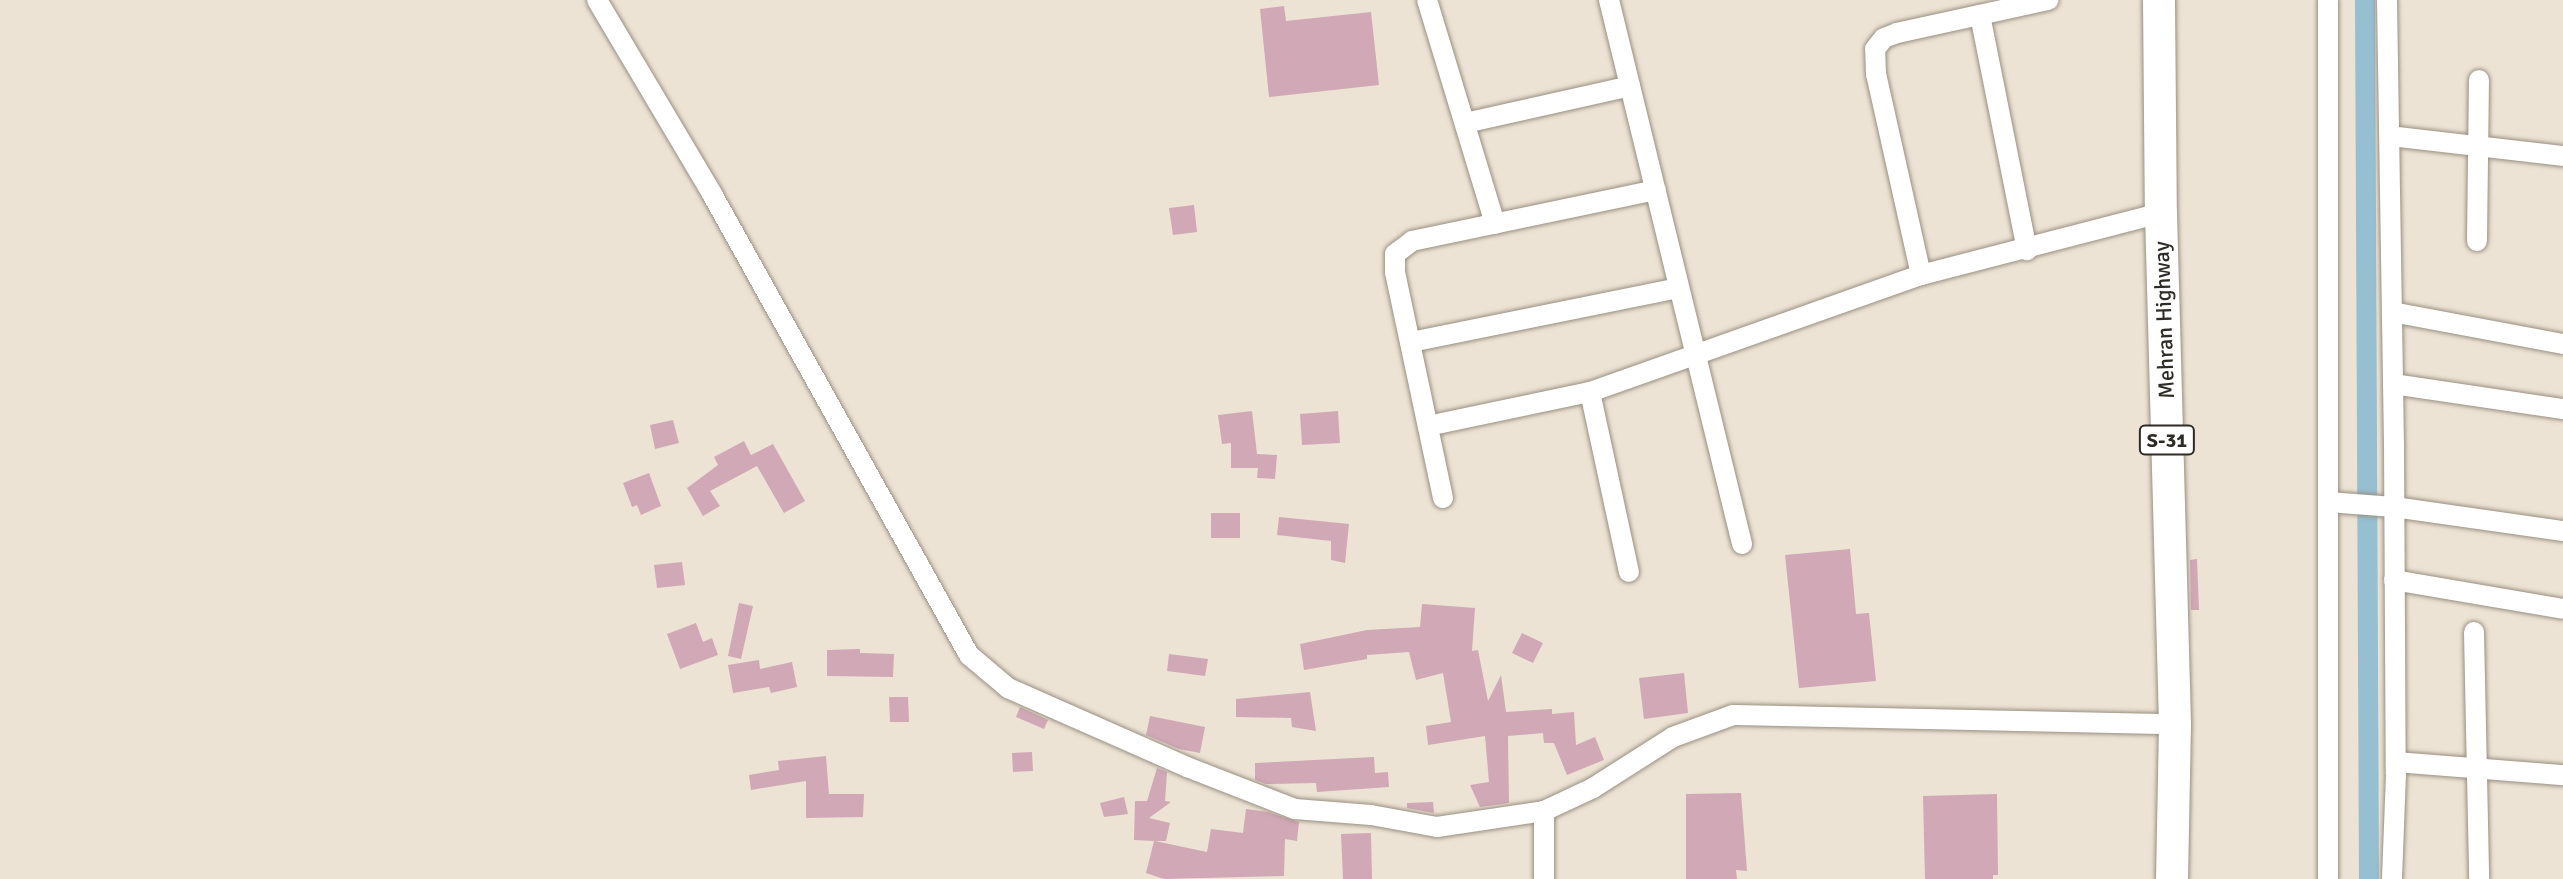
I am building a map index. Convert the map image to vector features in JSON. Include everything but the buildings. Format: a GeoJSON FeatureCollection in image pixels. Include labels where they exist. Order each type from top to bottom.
{"type":"FeatureCollection","features":[{"type":"Feature","properties":{"kind":"main road","name":"Mehran Highway"},"geometry":{"type":"LineString","coordinates":[[2159,0],[2161,213],[2175,724],[2172,879]]}},
{"type":"Feature","properties":{"kind":"street"},"geometry":{"type":"LineString","coordinates":[[597,0],[712,194],[969,655],[1008,688],[1173,762],[1295,809],[1371,815],[1437,827],[1544,811],[1593,788],[1673,737],[1733,715],[2175,724]]}},
{"type":"Feature","properties":{"kind":"street"},"geometry":{"type":"LineString","coordinates":[[1427,0],[1495,224]]}},
{"type":"Feature","properties":{"kind":"street"},"geometry":{"type":"LineString","coordinates":[[1609,0],[1742,544]]}},
{"type":"Feature","properties":{"kind":"street"},"geometry":{"type":"LineString","coordinates":[[1921,275],[1876,74],[1875,49],[1884,38],[1897,33],[2048,0]]}},
{"type":"Feature","properties":{"kind":"street"},"geometry":{"type":"LineString","coordinates":[[2328,0],[2328,879]]}},
{"type":"Feature","properties":{"kind":"street"},"geometry":{"type":"LineString","coordinates":[[2387,0],[2393,384],[2386,506],[2394,580],[2396,762],[2392,879]]}},
{"type":"Feature","properties":{"kind":"street"},"geometry":{"type":"LineString","coordinates":[[1980,15],[2027,250]]}},
{"type":"Feature","properties":{"kind":"street"},"geometry":{"type":"LineString","coordinates":[[2477,241],[2479,80]]}},
{"type":"Feature","properties":{"kind":"street"},"geometry":{"type":"LineString","coordinates":[[1465,123],[1630,86]]}},
{"type":"Feature","properties":{"kind":"street"},"geometry":{"type":"LineString","coordinates":[[2390,136],[2563,156]]}},
{"type":"Feature","properties":{"kind":"street"},"geometry":{"type":"LineString","coordinates":[[1443,498],[1395,254],[1412,241],[1656,190]]}},
{"type":"Feature","properties":{"kind":"street"},"geometry":{"type":"LineString","coordinates":[[1428,426],[1590,392],[1921,275],[2161,213]]}},
{"type":"Feature","properties":{"kind":"street"},"geometry":{"type":"LineString","coordinates":[[1411,342],[1679,288]]}},
{"type":"Feature","properties":{"kind":"street"},"geometry":{"type":"LineString","coordinates":[[2392,312],[2563,344]]}},
{"type":"Feature","properties":{"kind":"street"},"geometry":{"type":"LineString","coordinates":[[2393,384],[2563,409]]}},
{"type":"Feature","properties":{"kind":"street"},"geometry":{"type":"LineString","coordinates":[[1590,392],[1629,572]]}},
{"type":"Feature","properties":{"kind":"street"},"geometry":{"type":"LineString","coordinates":[[2328,502],[2386,506],[2563,531]]}},
{"type":"Feature","properties":{"kind":"street"},"geometry":{"type":"LineString","coordinates":[[2394,580],[2563,609]]}},
{"type":"Feature","properties":{"kind":"street"},"geometry":{"type":"LineString","coordinates":[[2474,632],[2479,879]]}},
{"type":"Feature","properties":{"kind":"street"},"geometry":{"type":"LineString","coordinates":[[2396,762],[2563,775]]}},
{"type":"Feature","properties":{"kind":"street"},"geometry":{"type":"LineString","coordinates":[[1544,811],[1544,879]]}},
{"type":"Feature","properties":{"kind":"waterway"},"geometry":{"type":"LineString","coordinates":[[2365,0],[2369,879]]}}]}
